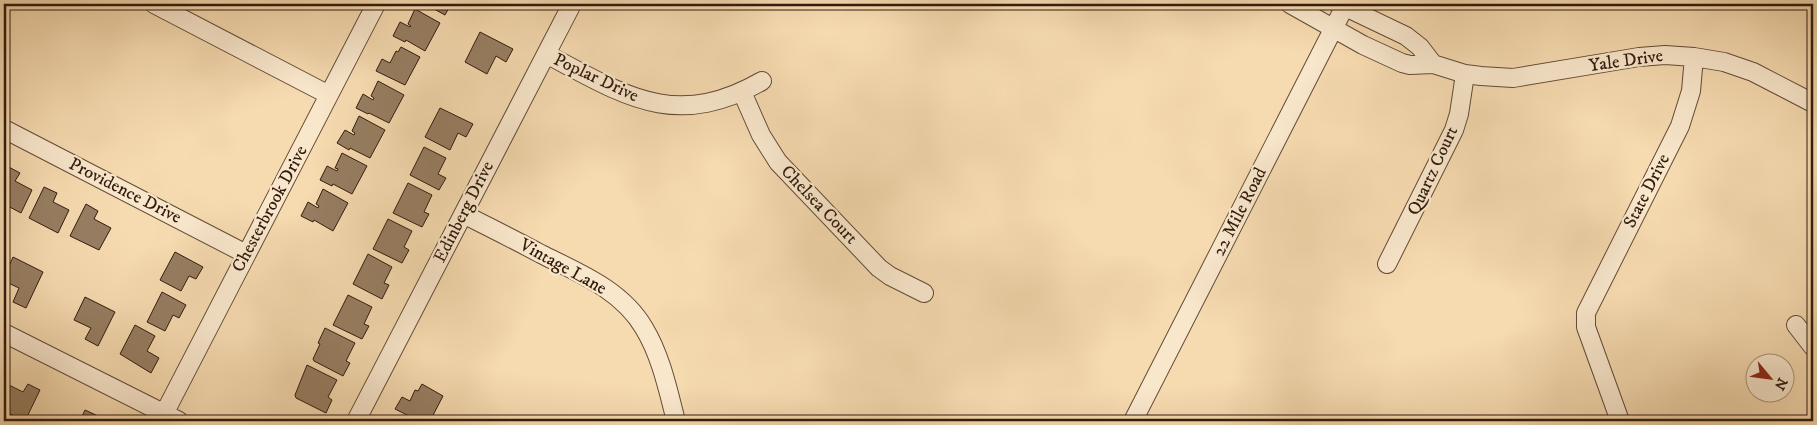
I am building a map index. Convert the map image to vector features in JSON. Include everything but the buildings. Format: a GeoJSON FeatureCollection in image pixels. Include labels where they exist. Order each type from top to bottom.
{"type":"FeatureCollection","features":[{"type":"Feature","properties":{"kind":"street"},"geometry":{"type":"LineString","coordinates":[[154,4],[329,95]]}},
{"type":"Feature","properties":{"kind":"street","name":"Chesterbrook Drive"},"geometry":{"type":"LineString","coordinates":[[171,417],[246,254],[376,4]]}},
{"type":"Feature","properties":{"kind":"street","name":"Edinberg Drive"},"geometry":{"type":"LineString","coordinates":[[356,421],[572,4]]}},
{"type":"Feature","properties":{"kind":"street","name":"Yale Drive"},"geometry":{"type":"LineString","coordinates":[[1290,4],[1363,45],[1410,65],[1433,64],[1466,74],[1514,78],[1640,57],[1665,55],[1694,57],[1724,62],[1753,72],[1813,103]]}},
{"type":"Feature","properties":{"kind":"street"},"geometry":{"type":"LineString","coordinates":[[1343,5],[1406,36],[1420,47],[1433,64]]}},
{"type":"Feature","properties":{"kind":"street","name":"22 Mile Road"},"geometry":{"type":"LineString","coordinates":[[1133,421],[1334,28],[1343,5]]}},
{"type":"Feature","properties":{"kind":"street","name":"Poplar Drive"},"geometry":{"type":"LineString","coordinates":[[546,54],[630,97],[664,105],[696,105],[711,102],[742,92],[762,81]]}},
{"type":"Feature","properties":{"kind":"street","name":"State Drive"},"geometry":{"type":"LineString","coordinates":[[1620,421],[1585,320],[1589,305],[1683,119],[1691,91],[1694,57]]}},
{"type":"Feature","properties":{"kind":"street","name":"Quartz Court"},"geometry":{"type":"LineString","coordinates":[[1387,264],[1454,130],[1459,114],[1466,74]]}},
{"type":"Feature","properties":{"kind":"street","name":"Chelsea Court"},"geometry":{"type":"LineString","coordinates":[[742,92],[768,148],[791,176],[879,268],[890,276],[924,293]]}},
{"type":"Feature","properties":{"kind":"street","name":"Providence Drive"},"geometry":{"type":"LineString","coordinates":[[4,129],[246,254]]}},
{"type":"Feature","properties":{"kind":"street","name":"Vintage Lane"},"geometry":{"type":"LineString","coordinates":[[463,214],[581,274],[611,292],[623,303],[634,314],[652,342],[659,359],[676,421]]}},
{"type":"Feature","properties":{"kind":"street"},"geometry":{"type":"LineString","coordinates":[[1796,325],[1813,347]]}},
{"type":"Feature","properties":{"kind":"street"},"geometry":{"type":"LineString","coordinates":[[4,333],[171,417]]}}]}
